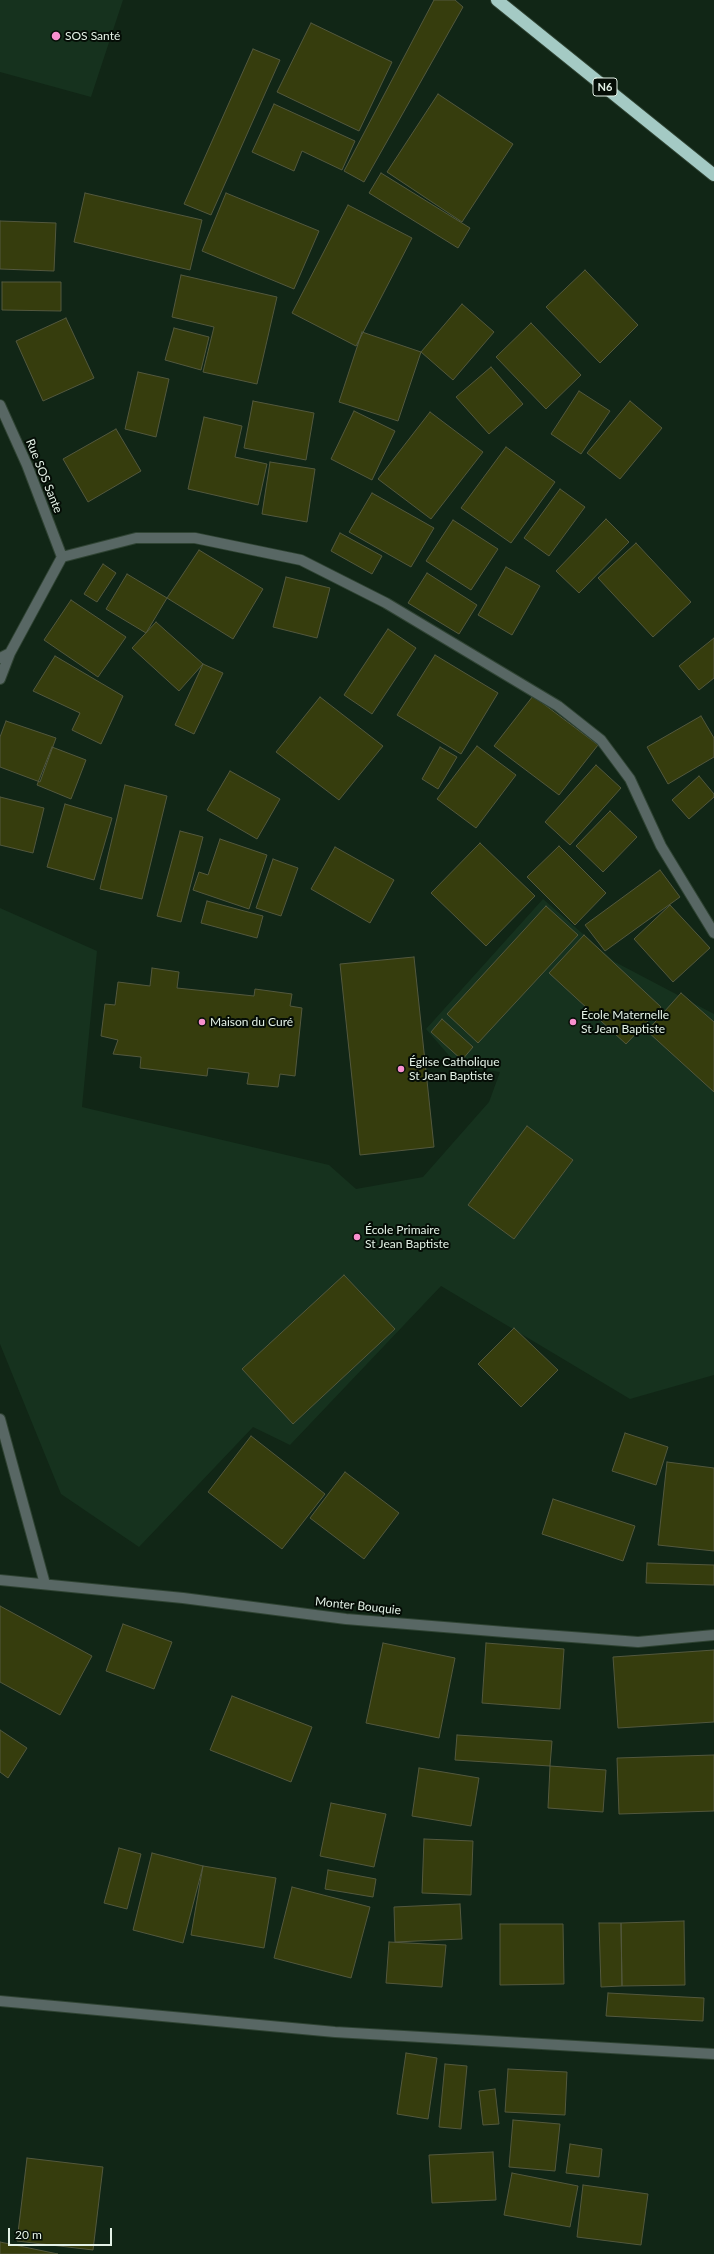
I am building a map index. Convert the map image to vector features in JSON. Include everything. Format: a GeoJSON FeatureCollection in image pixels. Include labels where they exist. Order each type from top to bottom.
{"type":"FeatureCollection","features":[{"type":"Feature","properties":{"kind":"highway","name":"N6"},"geometry":{"type":"LineString","coordinates":[[497,0],[714,175]]}},
{"type":"Feature","properties":{"kind":"street","name":"Rue SOS Sante"},"geometry":{"type":"LineString","coordinates":[[0,405],[27,465],[62,557]]}},
{"type":"Feature","properties":{"kind":"street"},"geometry":{"type":"LineString","coordinates":[[0,679],[10,653],[62,557],[136,538],[195,538],[301,560],[386,603],[558,706],[601,740],[630,779],[661,846],[714,933]]}},
{"type":"Feature","properties":{"kind":"street"},"geometry":{"type":"LineString","coordinates":[[0,658],[10,653]]}},
{"type":"Feature","properties":{"kind":"street"},"geometry":{"type":"LineString","coordinates":[[0,1419],[45,1584]]}},
{"type":"Feature","properties":{"kind":"street","name":"Monter Bouquie"},"geometry":{"type":"LineString","coordinates":[[0,1580],[183,1598],[346,1619],[505,1632],[638,1642],[714,1635]]}},
{"type":"Feature","properties":{"kind":"street"},"geometry":{"type":"LineString","coordinates":[[0,2001],[336,2032],[714,2054]]}},
{"type":"Feature","properties":{"kind":"shaded area","name":"SOS Santé"},"geometry":{"type":"Polygon","coordinates":[[[0,0],[123,0],[91,97],[0,72],[0,0]]]}},
{"type":"Feature","properties":{"kind":"shaded area","name":"École Primaire St Jean Baptiste"},"geometry":{"type":"Polygon","coordinates":[[[543,899],[615,962],[714,1014],[714,1375],[630,1399],[441,1286],[290,1445],[253,1427],[139,1547],[61,1494],[0,1344],[0,908],[97,951],[82,1107],[329,1165],[356,1189],[423,1177],[489,1102],[500,1072],[458,1066],[426,1029],[543,899]]]}},
{"type":"Feature","properties":{"kind":"building"},"geometry":{"type":"Polygon","coordinates":[[[434,0],[455,0],[463,7],[364,182],[344,171],[434,0]]]}},
{"type":"Feature","properties":{"kind":"building"},"geometry":{"type":"Polygon","coordinates":[[[311,23],[392,62],[359,131],[277,92],[311,23]]]}},
{"type":"Feature","properties":{"kind":"building"},"geometry":{"type":"Polygon","coordinates":[[[253,49],[280,60],[211,215],[184,204],[253,49]]]}},
{"type":"Feature","properties":{"kind":"building"},"geometry":{"type":"Polygon","coordinates":[[[438,94],[513,144],[462,222],[387,172],[438,94]]]}},
{"type":"Feature","properties":{"kind":"building"},"geometry":{"type":"Polygon","coordinates":[[[274,104],[355,141],[342,170],[302,151],[294,171],[252,152],[274,104]]]}},
{"type":"Feature","properties":{"kind":"building"},"geometry":{"type":"Polygon","coordinates":[[[381,173],[470,228],[458,248],[369,193],[381,173]]]}},
{"type":"Feature","properties":{"kind":"building"},"geometry":{"type":"Polygon","coordinates":[[[85,193],[202,220],[190,270],[74,242],[85,193]]]}},
{"type":"Feature","properties":{"kind":"building"},"geometry":{"type":"Polygon","coordinates":[[[226,193],[319,231],[294,289],[202,251],[226,193]]]}},
{"type":"Feature","properties":{"kind":"building"},"geometry":{"type":"Polygon","coordinates":[[[348,205],[412,238],[356,346],[292,313],[348,205]]]}},
{"type":"Feature","properties":{"kind":"building"},"geometry":{"type":"Polygon","coordinates":[[[0,221],[56,223],[54,271],[0,269],[0,221]]]}},
{"type":"Feature","properties":{"kind":"building"},"geometry":{"type":"Polygon","coordinates":[[[585,270],[638,325],[600,363],[546,307],[585,270]]]}},
{"type":"Feature","properties":{"kind":"building"},"geometry":{"type":"Polygon","coordinates":[[[181,275],[277,297],[257,384],[203,372],[214,327],[172,317],[181,275]]]}},
{"type":"Feature","properties":{"kind":"building"},"geometry":{"type":"Polygon","coordinates":[[[2,282],[61,282],[61,311],[2,310],[2,282]]]}},
{"type":"Feature","properties":{"kind":"building"},"geometry":{"type":"Polygon","coordinates":[[[462,304],[494,332],[453,380],[421,352],[462,304]]]}},
{"type":"Feature","properties":{"kind":"building"},"geometry":{"type":"Polygon","coordinates":[[[66,318],[94,378],[43,401],[16,341],[66,318]]]}},
{"type":"Feature","properties":{"kind":"building"},"geometry":{"type":"Polygon","coordinates":[[[531,323],[581,375],[546,409],[496,357],[531,323]]]}},
{"type":"Feature","properties":{"kind":"building"},"geometry":{"type":"Polygon","coordinates":[[[174,328],[209,337],[201,370],[165,360],[174,328]]]}},
{"type":"Feature","properties":{"kind":"building"},"geometry":{"type":"Polygon","coordinates":[[[362,332],[421,352],[398,421],[339,402],[362,332]]]}},
{"type":"Feature","properties":{"kind":"building"},"geometry":{"type":"Polygon","coordinates":[[[491,367],[523,404],[489,434],[456,397],[491,367]]]}},
{"type":"Feature","properties":{"kind":"building"},"geometry":{"type":"Polygon","coordinates":[[[138,372],[169,379],[156,437],[125,429],[138,372]]]}},
{"type":"Feature","properties":{"kind":"building"},"geometry":{"type":"Polygon","coordinates":[[[579,391],[610,411],[581,454],[551,434],[579,391]]]}},
{"type":"Feature","properties":{"kind":"building"},"geometry":{"type":"Polygon","coordinates":[[[253,401],[314,413],[306,460],[244,448],[253,401]]]}},
{"type":"Feature","properties":{"kind":"building"},"geometry":{"type":"Polygon","coordinates":[[[630,401],[662,428],[620,479],[587,453],[630,401]]]}},
{"type":"Feature","properties":{"kind":"building"},"geometry":{"type":"Polygon","coordinates":[[[354,411],[395,431],[372,480],[331,459],[354,411]]]}},
{"type":"Feature","properties":{"kind":"building"},"geometry":{"type":"Polygon","coordinates":[[[430,412],[483,452],[431,519],[378,479],[430,412]]]}},
{"type":"Feature","properties":{"kind":"building"},"geometry":{"type":"Polygon","coordinates":[[[204,417],[242,426],[235,457],[267,464],[258,505],[188,489],[204,417]]]}},
{"type":"Feature","properties":{"kind":"building"},"geometry":{"type":"Polygon","coordinates":[[[116,429],[141,471],[88,502],[63,459],[116,429]]]}},
{"type":"Feature","properties":{"kind":"building"},"geometry":{"type":"Polygon","coordinates":[[[506,447],[555,482],[511,543],[461,508],[506,447]]]}},
{"type":"Feature","properties":{"kind":"building"},"geometry":{"type":"Polygon","coordinates":[[[270,462],[315,469],[307,522],[262,514],[270,462]]]}},
{"type":"Feature","properties":{"kind":"building"},"geometry":{"type":"Polygon","coordinates":[[[560,489],[585,507],[549,556],[524,538],[560,489]]]}},
{"type":"Feature","properties":{"kind":"building"},"geometry":{"type":"Polygon","coordinates":[[[372,493],[434,528],[411,567],[349,532],[372,493]]]}},
{"type":"Feature","properties":{"kind":"building"},"geometry":{"type":"Polygon","coordinates":[[[606,519],[629,542],[579,593],[556,571],[606,519]]]}},
{"type":"Feature","properties":{"kind":"building"},"geometry":{"type":"Polygon","coordinates":[[[453,520],[498,549],[471,590],[426,561],[453,520]]]}},
{"type":"Feature","properties":{"kind":"building"},"geometry":{"type":"Polygon","coordinates":[[[340,533],[382,556],[372,574],[331,551],[340,533]]]}},
{"type":"Feature","properties":{"kind":"building"},"geometry":{"type":"Polygon","coordinates":[[[636,543],[691,602],[653,637],[598,578],[636,543]]]}},
{"type":"Feature","properties":{"kind":"building"},"geometry":{"type":"Polygon","coordinates":[[[199,550],[263,589],[233,639],[167,598],[199,550]]]}},
{"type":"Feature","properties":{"kind":"building"},"geometry":{"type":"Polygon","coordinates":[[[103,564],[116,573],[97,602],[84,594],[103,564]]]}},
{"type":"Feature","properties":{"kind":"building"},"geometry":{"type":"Polygon","coordinates":[[[506,567],[540,586],[512,635],[478,615],[506,567]]]}},
{"type":"Feature","properties":{"kind":"building"},"geometry":{"type":"Polygon","coordinates":[[[427,573],[477,605],[459,634],[408,603],[427,573]]]}},
{"type":"Feature","properties":{"kind":"building"},"geometry":{"type":"Polygon","coordinates":[[[127,574],[167,598],[146,633],[106,609],[127,574]]]}},
{"type":"Feature","properties":{"kind":"building"},"geometry":{"type":"Polygon","coordinates":[[[286,577],[330,588],[317,638],[273,627],[286,577]]]}},
{"type":"Feature","properties":{"kind":"building"},"geometry":{"type":"Polygon","coordinates":[[[71,600],[126,637],[98,677],[44,640],[71,600]]]}},
{"type":"Feature","properties":{"kind":"building"},"geometry":{"type":"Polygon","coordinates":[[[156,622],[203,664],[179,691],[132,648],[156,622]]]}},
{"type":"Feature","properties":{"kind":"building"},"geometry":{"type":"Polygon","coordinates":[[[388,629],[416,648],[372,714],[344,695],[388,629]]]}},
{"type":"Feature","properties":{"kind":"building"},"geometry":{"type":"Polygon","coordinates":[[[714,638],[714,678],[699,690],[679,666],[714,638]]]}},
{"type":"Feature","properties":{"kind":"building"},"geometry":{"type":"Polygon","coordinates":[[[435,655],[498,693],[461,754],[397,715],[435,655]]]}},
{"type":"Feature","properties":{"kind":"building"},"geometry":{"type":"Polygon","coordinates":[[[55,656],[123,696],[101,744],[72,730],[80,713],[33,691],[55,656]]]}},
{"type":"Feature","properties":{"kind":"building"},"geometry":{"type":"Polygon","coordinates":[[[203,664],[223,673],[194,734],[175,725],[203,664]]]}},
{"type":"Feature","properties":{"kind":"building"},"geometry":{"type":"Polygon","coordinates":[[[533,696],[598,745],[559,795],[494,746],[533,696]]]}},
{"type":"Feature","properties":{"kind":"building"},"geometry":{"type":"Polygon","coordinates":[[[320,697],[383,746],[339,800],[276,752],[320,697]]]}},
{"type":"Feature","properties":{"kind":"building"},"geometry":{"type":"Polygon","coordinates":[[[701,716],[714,738],[714,757],[668,784],[647,747],[701,716]]]}},
{"type":"Feature","properties":{"kind":"building"},"geometry":{"type":"Polygon","coordinates":[[[6,721],[56,738],[40,782],[0,767],[0,737],[6,721]]]}},
{"type":"Feature","properties":{"kind":"building"},"geometry":{"type":"Polygon","coordinates":[[[477,746],[516,775],[476,828],[437,799],[477,746]]]}},
{"type":"Feature","properties":{"kind":"building"},"geometry":{"type":"Polygon","coordinates":[[[52,747],[86,760],[71,799],[37,785],[52,747]]]}},
{"type":"Feature","properties":{"kind":"building"},"geometry":{"type":"Polygon","coordinates":[[[440,747],[457,757],[438,789],[422,779],[440,747]]]}},
{"type":"Feature","properties":{"kind":"building"},"geometry":{"type":"Polygon","coordinates":[[[596,765],[621,788],[570,845],[545,822],[596,765]]]}},
{"type":"Feature","properties":{"kind":"building"},"geometry":{"type":"Polygon","coordinates":[[[230,771],[280,799],[257,839],[207,810],[230,771]]]}},
{"type":"Feature","properties":{"kind":"building"},"geometry":{"type":"Polygon","coordinates":[[[699,776],[714,794],[714,797],[689,819],[672,800],[699,776]]]}},
{"type":"Feature","properties":{"kind":"building"},"geometry":{"type":"Polygon","coordinates":[[[125,785],[167,796],[142,899],[100,889],[125,785]]]}},
{"type":"Feature","properties":{"kind":"building"},"geometry":{"type":"Polygon","coordinates":[[[0,797],[44,808],[33,853],[0,845],[0,797]]]}},
{"type":"Feature","properties":{"kind":"building"},"geometry":{"type":"Polygon","coordinates":[[[65,804],[112,818],[94,880],[47,867],[65,804]]]}},
{"type":"Feature","properties":{"kind":"building"},"geometry":{"type":"Polygon","coordinates":[[[610,811],[637,837],[603,872],[576,846],[610,811]]]}},
{"type":"Feature","properties":{"kind":"building"},"geometry":{"type":"Polygon","coordinates":[[[180,831],[203,837],[181,922],[157,916],[180,831]]]}},
{"type":"Feature","properties":{"kind":"building"},"geometry":{"type":"Polygon","coordinates":[[[220,839],[267,855],[249,909],[193,890],[199,872],[208,875],[220,839]]]}},
{"type":"Feature","properties":{"kind":"building"},"geometry":{"type":"Polygon","coordinates":[[[480,843],[535,896],[486,946],[431,893],[480,843]]]}},
{"type":"Feature","properties":{"kind":"building"},"geometry":{"type":"Polygon","coordinates":[[[559,846],[606,893],[575,925],[527,877],[559,846]]]}},
{"type":"Feature","properties":{"kind":"building"},"geometry":{"type":"Polygon","coordinates":[[[335,847],[394,880],[370,923],[311,889],[335,847]]]}},
{"type":"Feature","properties":{"kind":"building"},"geometry":{"type":"Polygon","coordinates":[[[273,859],[298,868],[281,916],[256,908],[273,859]]]}},
{"type":"Feature","properties":{"kind":"building"},"geometry":{"type":"Polygon","coordinates":[[[660,870],[680,897],[605,951],[585,925],[660,870]]]}},
{"type":"Feature","properties":{"kind":"building"},"geometry":{"type":"Polygon","coordinates":[[[207,901],[263,916],[257,938],[201,923],[207,901]]]}},
{"type":"Feature","properties":{"kind":"building"},"geometry":{"type":"Polygon","coordinates":[[[670,905],[710,948],[673,982],[634,939],[670,905]]]}},
{"type":"Feature","properties":{"kind":"building"},"geometry":{"type":"Polygon","coordinates":[[[546,906],[578,935],[478,1043],[447,1014],[546,906]]]}},
{"type":"Feature","properties":{"kind":"building"},"geometry":{"type":"Polygon","coordinates":[[[584,935],[661,1007],[626,1044],[549,973],[584,935]]]}},
{"type":"Feature","properties":{"kind":"building","name":"Église Catholique St Jean Baptiste"},"geometry":{"type":"Polygon","coordinates":[[[414,957],[434,1147],[360,1155],[340,964],[414,957]]]}},
{"type":"Feature","properties":{"kind":"building","name":"Maison du Curé"},"geometry":{"type":"Polygon","coordinates":[[[152,968],[179,972],[177,988],[254,996],[255,989],[292,994],[290,1006],[302,1008],[295,1076],[280,1074],[278,1087],[247,1084],[249,1073],[208,1068],[207,1076],[140,1068],[141,1057],[113,1054],[118,1040],[101,1036],[105,1004],[115,1005],[118,982],[150,986],[152,968]]]}},
{"type":"Feature","properties":{"kind":"building"},"geometry":{"type":"Polygon","coordinates":[[[681,993],[714,1022],[714,1092],[647,1031],[681,993]]]}},
{"type":"Feature","properties":{"kind":"building"},"geometry":{"type":"Polygon","coordinates":[[[442,1019],[473,1047],[462,1060],[431,1032],[442,1019]]]}},
{"type":"Feature","properties":{"kind":"building"},"geometry":{"type":"Polygon","coordinates":[[[527,1126],[573,1160],[514,1239],[468,1205],[527,1126]]]}},
{"type":"Feature","properties":{"kind":"building"},"geometry":{"type":"Polygon","coordinates":[[[344,1275],[395,1329],[293,1424],[242,1369],[344,1275]]]}},
{"type":"Feature","properties":{"kind":"building"},"geometry":{"type":"Polygon","coordinates":[[[514,1328],[558,1370],[521,1407],[478,1364],[514,1328]]]}},
{"type":"Feature","properties":{"kind":"building"},"geometry":{"type":"Polygon","coordinates":[[[625,1433],[668,1447],[656,1485],[612,1471],[625,1433]]]}},
{"type":"Feature","properties":{"kind":"building"},"geometry":{"type":"Polygon","coordinates":[[[251,1436],[325,1494],[282,1549],[208,1492],[251,1436]]]}},
{"type":"Feature","properties":{"kind":"building"},"geometry":{"type":"Polygon","coordinates":[[[667,1462],[714,1468],[714,1551],[658,1545],[667,1462]]]}},
{"type":"Feature","properties":{"kind":"building"},"geometry":{"type":"Polygon","coordinates":[[[345,1472],[399,1513],[364,1559],[310,1518],[345,1472]]]}},
{"type":"Feature","properties":{"kind":"building"},"geometry":{"type":"Polygon","coordinates":[[[553,1499],[635,1526],[623,1561],[542,1534],[553,1499]]]}},
{"type":"Feature","properties":{"kind":"building"},"geometry":{"type":"Polygon","coordinates":[[[647,1563],[714,1565],[714,1585],[646,1583],[647,1563]]]}},
{"type":"Feature","properties":{"kind":"building"},"geometry":{"type":"Polygon","coordinates":[[[0,1606],[92,1656],[60,1715],[0,1682],[0,1606]]]}},
{"type":"Feature","properties":{"kind":"building"},"geometry":{"type":"Polygon","coordinates":[[[123,1624],[172,1642],[154,1689],[106,1671],[123,1624]]]}},
{"type":"Feature","properties":{"kind":"building"},"geometry":{"type":"Polygon","coordinates":[[[383,1643],[455,1658],[439,1738],[366,1723],[383,1643]]]}},
{"type":"Feature","properties":{"kind":"building"},"geometry":{"type":"Polygon","coordinates":[[[486,1643],[564,1649],[560,1709],[482,1703],[486,1643]]]}},
{"type":"Feature","properties":{"kind":"building"},"geometry":{"type":"Polygon","coordinates":[[[714,1650],[714,1722],[618,1728],[613,1657],[714,1650]]]}},
{"type":"Feature","properties":{"kind":"building"},"geometry":{"type":"Polygon","coordinates":[[[232,1696],[312,1727],[291,1782],[210,1750],[232,1696]]]}},
{"type":"Feature","properties":{"kind":"building"},"geometry":{"type":"Polygon","coordinates":[[[0,1730],[27,1748],[8,1778],[0,1772],[0,1730]]]}},
{"type":"Feature","properties":{"kind":"building"},"geometry":{"type":"Polygon","coordinates":[[[457,1735],[552,1741],[550,1766],[455,1760],[457,1735]]]}},
{"type":"Feature","properties":{"kind":"building"},"geometry":{"type":"Polygon","coordinates":[[[714,1755],[714,1811],[619,1814],[617,1758],[714,1755]]]}},
{"type":"Feature","properties":{"kind":"building"},"geometry":{"type":"Polygon","coordinates":[[[550,1766],[606,1770],[603,1812],[548,1808],[550,1766]]]}},
{"type":"Feature","properties":{"kind":"building"},"geometry":{"type":"Polygon","coordinates":[[[419,1768],[479,1778],[471,1826],[412,1816],[419,1768]]]}},
{"type":"Feature","properties":{"kind":"building"},"geometry":{"type":"Polygon","coordinates":[[[331,1803],[386,1814],[374,1867],[320,1856],[331,1803]]]}},
{"type":"Feature","properties":{"kind":"building"},"geometry":{"type":"Polygon","coordinates":[[[424,1839],[473,1841],[471,1895],[422,1893],[424,1839]]]}},
{"type":"Feature","properties":{"kind":"building"},"geometry":{"type":"Polygon","coordinates":[[[119,1848],[141,1854],[127,1909],[104,1903],[119,1848]]]}},
{"type":"Feature","properties":{"kind":"building"},"geometry":{"type":"Polygon","coordinates":[[[152,1853],[203,1866],[183,1943],[133,1930],[152,1853]]]}},
{"type":"Feature","properties":{"kind":"building"},"geometry":{"type":"Polygon","coordinates":[[[203,1866],[276,1878],[264,1948],[191,1935],[203,1866]]]}},
{"type":"Feature","properties":{"kind":"building"},"geometry":{"type":"Polygon","coordinates":[[[328,1870],[376,1879],[373,1897],[325,1889],[328,1870]]]}},
{"type":"Feature","properties":{"kind":"building"},"geometry":{"type":"Polygon","coordinates":[[[292,1887],[370,1907],[351,1978],[274,1958],[292,1887]]]}},
{"type":"Feature","properties":{"kind":"building"},"geometry":{"type":"Polygon","coordinates":[[[460,1904],[462,1939],[395,1942],[394,1907],[460,1904]]]}},
{"type":"Feature","properties":{"kind":"building"},"geometry":{"type":"Polygon","coordinates":[[[684,1921],[685,1985],[622,1986],[621,1923],[684,1921]]]}},
{"type":"Feature","properties":{"kind":"building"},"geometry":{"type":"Polygon","coordinates":[[[599,1923],[621,1923],[622,1986],[601,1987],[599,1923]]]}},
{"type":"Feature","properties":{"kind":"building"},"geometry":{"type":"Polygon","coordinates":[[[500,1924],[563,1924],[564,1984],[500,1985],[500,1924]]]}},
{"type":"Feature","properties":{"kind":"building"},"geometry":{"type":"Polygon","coordinates":[[[389,1942],[446,1945],[442,1987],[386,1983],[389,1942]]]}},
{"type":"Feature","properties":{"kind":"building"},"geometry":{"type":"Polygon","coordinates":[[[608,1993],[704,1998],[703,2021],[606,2016],[608,1993]]]}},
{"type":"Feature","properties":{"kind":"building"},"geometry":{"type":"Polygon","coordinates":[[[406,2053],[437,2058],[428,2119],[397,2114],[406,2053]]]}},
{"type":"Feature","properties":{"kind":"building"},"geometry":{"type":"Polygon","coordinates":[[[445,2064],[467,2066],[461,2129],[439,2127],[445,2064]]]}},
{"type":"Feature","properties":{"kind":"building"},"geometry":{"type":"Polygon","coordinates":[[[508,2069],[567,2072],[565,2115],[505,2112],[508,2069]]]}},
{"type":"Feature","properties":{"kind":"building"},"geometry":{"type":"Polygon","coordinates":[[[495,2089],[499,2124],[483,2125],[479,2091],[495,2089]]]}},
{"type":"Feature","properties":{"kind":"building"},"geometry":{"type":"Polygon","coordinates":[[[513,2120],[560,2124],[555,2171],[509,2167],[513,2120]]]}},
{"type":"Feature","properties":{"kind":"building"},"geometry":{"type":"Polygon","coordinates":[[[570,2144],[602,2149],[599,2177],[566,2173],[570,2144]]]}},
{"type":"Feature","properties":{"kind":"building"},"geometry":{"type":"Polygon","coordinates":[[[493,2152],[496,2200],[432,2203],[429,2155],[493,2152]]]}},
{"type":"Feature","properties":{"kind":"building"},"geometry":{"type":"Polygon","coordinates":[[[27,2158],[103,2167],[93,2250],[17,2241],[27,2158]]]}},
{"type":"Feature","properties":{"kind":"building"},"geometry":{"type":"Polygon","coordinates":[[[512,2173],[578,2186],[570,2227],[504,2215],[512,2173]]]}},
{"type":"Feature","properties":{"kind":"building"},"geometry":{"type":"Polygon","coordinates":[[[583,2185],[648,2194],[641,2245],[577,2237],[583,2185]]]}},
{"type":"Feature","properties":{"kind":"building"},"geometry":{"type":"Polygon","coordinates":[[[0,2242],[58,2254],[0,2254],[0,2242]]]}},
{"type":"Feature","properties":{"kind":"place","name":"SOS Santé"},"geometry":{"type":"Point","coordinates":[56,36]}},
{"type":"Feature","properties":{"kind":"place","name":"Maison du Curé"},"geometry":{"type":"Point","coordinates":[202,1022]}},
{"type":"Feature","properties":{"kind":"place","name":"École Maternelle St Jean Baptiste"},"geometry":{"type":"Point","coordinates":[573,1022]}},
{"type":"Feature","properties":{"kind":"place","name":"Église Catholique St Jean Baptiste"},"geometry":{"type":"Point","coordinates":[401,1069]}},
{"type":"Feature","properties":{"kind":"place","name":"École Primaire St Jean Baptiste"},"geometry":{"type":"Point","coordinates":[357,1237]}}]}
